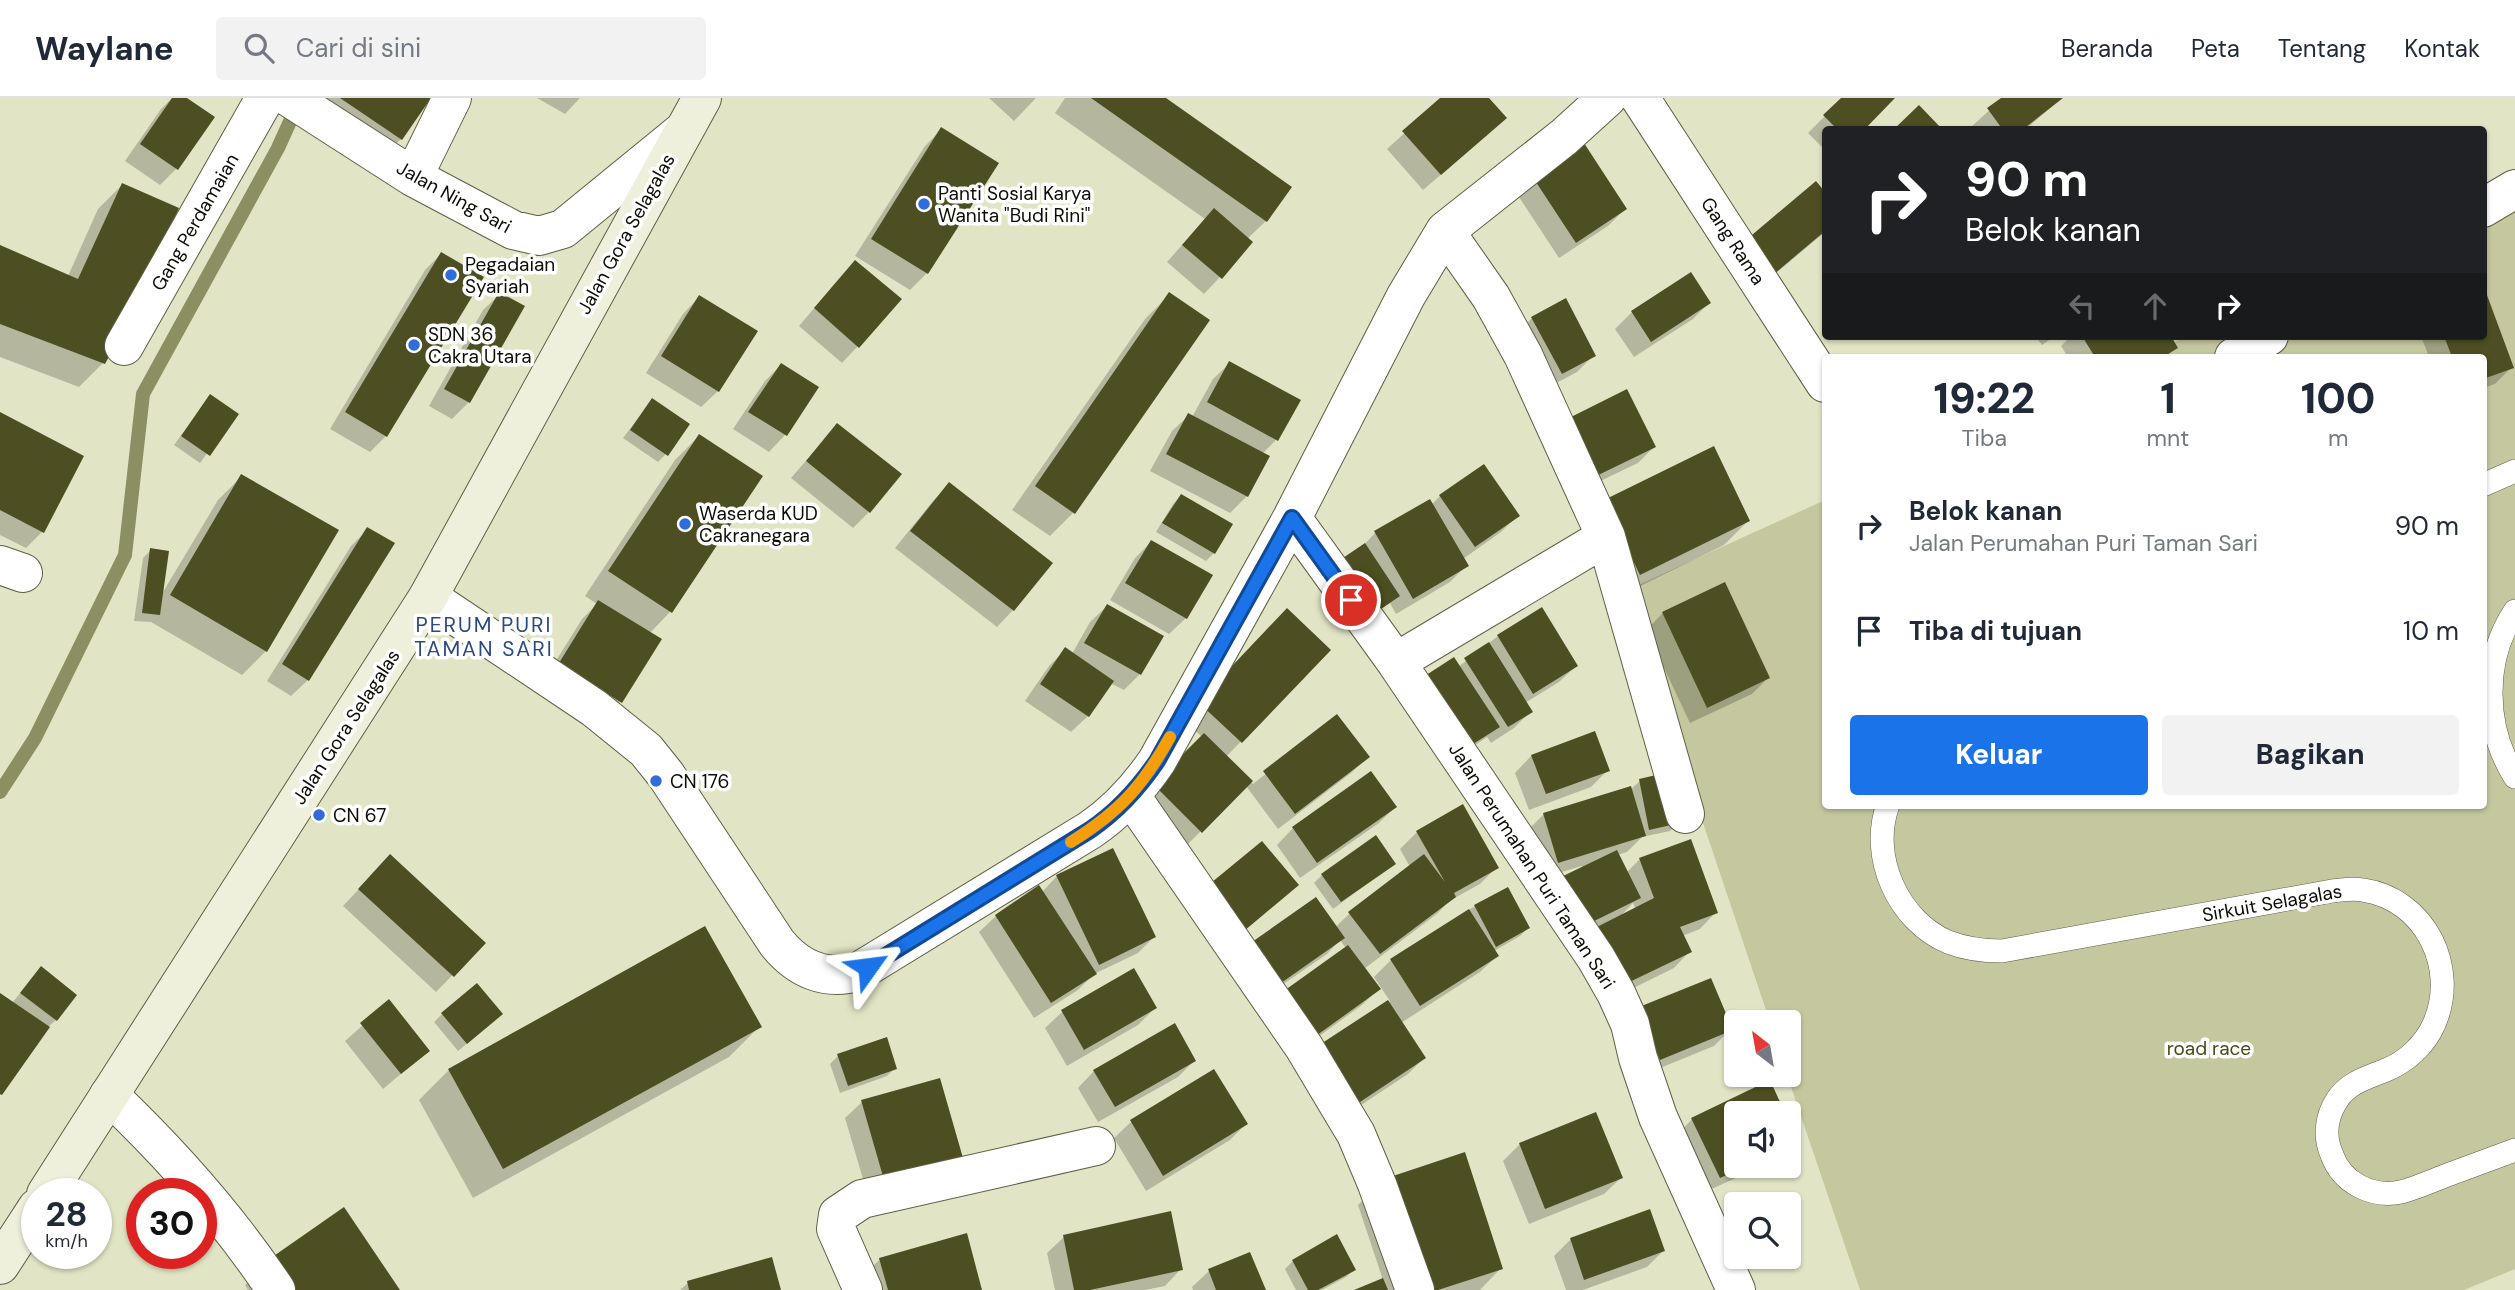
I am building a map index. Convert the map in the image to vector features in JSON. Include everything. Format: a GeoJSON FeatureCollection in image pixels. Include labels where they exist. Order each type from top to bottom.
{"type":"FeatureCollection","features":[{"type":"Feature","properties":{"kind":"street","name":"Gang Perdamaian"},"geometry":{"type":"LineString","coordinates":[[124,346],[265,98]]}},
{"type":"Feature","properties":{"kind":"street","name":"Jalan Ning Sari"},"geometry":{"type":"LineString","coordinates":[[290,98],[413,177],[521,234],[547,236],[571,225],[683,131]]}},
{"type":"Feature","properties":{"kind":"street"},"geometry":{"type":"LineString","coordinates":[[413,177],[452,98]]}},
{"type":"Feature","properties":{"kind":"street","name":"Jalan Gora Selagalas"},"geometry":{"type":"LineString","coordinates":[[56,1178],[428,597],[702,98]]}},
{"type":"Feature","properties":{"kind":"street"},"geometry":{"type":"LineString","coordinates":[[428,597],[594,708],[646,750],[666,775],[777,943],[793,960],[813,972],[835,976],[847,975],[868,967],[1090,830],[1112,815],[1131,796],[1157,761],[1292,518],[1406,296],[1444,232],[1564,137],[1607,98]]}},
{"type":"Feature","properties":{"kind":"street","name":"Gang Rama"},"geometry":{"type":"LineString","coordinates":[[1640,98],[1822,378]]}},
{"type":"Feature","properties":{"kind":"street"},"geometry":{"type":"LineString","coordinates":[[2487,206],[2515,189]]}},
{"type":"Feature","properties":{"kind":"street"},"geometry":{"type":"LineString","coordinates":[[1444,232],[1491,297],[1523,355],[1606,537],[1685,814]]}},
{"type":"Feature","properties":{"kind":"street"},"geometry":{"type":"LineString","coordinates":[[2239,354],[2262,340]]}},
{"type":"Feature","properties":{"kind":"street","name":"Jalan Perumahan Puri Taman Sari"},"geometry":{"type":"LineString","coordinates":[[1292,518],[1396,662],[1596,958],[1630,1024],[1638,1058],[1658,1117],[1735,1286]]}},
{"type":"Feature","properties":{"kind":"street"},"geometry":{"type":"LineString","coordinates":[[1396,662],[1606,537]]}},
{"type":"Feature","properties":{"kind":"street"},"geometry":{"type":"LineString","coordinates":[[1131,796],[1304,1047],[1356,1134],[1415,1290]]}},
{"type":"Feature","properties":{"kind":"street"},"geometry":{"type":"LineString","coordinates":[[109,1095],[168,1152],[212,1202],[276,1290]]}},
{"type":"Feature","properties":{"kind":"street"},"geometry":{"type":"LineString","coordinates":[[863,1290],[836,1229],[838,1215],[848,1207],[862,1199],[1096,1146]]}},
{"type":"Feature","properties":{"kind":"street"},"geometry":{"type":"LineString","coordinates":[[0,1265],[21,1233]]}},
{"type":"Feature","properties":{"kind":"lane"},"geometry":{"type":"LineString","coordinates":[[2487,483],[2515,471]]}},
{"type":"Feature","properties":{"kind":"lane"},"geometry":{"type":"LineString","coordinates":[[2515,611],[2501,638],[2493,663],[2490,690],[2498,742],[2515,777]]}},
{"type":"Feature","properties":{"kind":"lane","name":"Sirkuit Selagalas"},"geometry":{"type":"LineString","coordinates":[[1887,809],[1883,830],[1884,859],[1889,878],[1902,903],[1922,924],[1946,941],[1983,951],[2002,951],[2332,891],[2364,890],[2394,901],[2420,921],[2436,948],[2443,979],[2439,1011],[2425,1040],[2414,1052],[2387,1070],[2353,1083],[2339,1097],[2327,1126],[2332,1157],[2343,1174],[2360,1187],[2390,1193],[2410,1189],[2515,1150]]}},
{"type":"Feature","properties":{"kind":"green space","name":"road race"},"geometry":{"type":"Polygon","coordinates":[[[2515,188],[2515,1269],[2464,1290],[1860,1290],[1801,1116],[1801,1101],[1796,1101],[1791,1087],[1801,1087],[1801,1010],[1766,1010],[1625,591],[1822,501],[1822,809],[2487,809],[2487,354],[2149,354],[2179,340],[2487,340],[2487,201],[2515,188]]]}},
{"type":"Feature","properties":{"kind":"building"},"geometry":{"type":"Polygon","coordinates":[[[172,98],[187,98],[215,117],[178,170],[140,144],[172,98]]]}},
{"type":"Feature","properties":{"kind":"building"},"geometry":{"type":"Polygon","coordinates":[[[340,98],[431,98],[402,140],[340,98]]]}},
{"type":"Feature","properties":{"kind":"building"},"geometry":{"type":"Polygon","coordinates":[[[1091,98],[1166,98],[1292,187],[1267,222],[1091,98]]]}},
{"type":"Feature","properties":{"kind":"building"},"geometry":{"type":"Polygon","coordinates":[[[1440,98],[1489,98],[1507,118],[1441,175],[1402,131],[1440,98]]]}},
{"type":"Feature","properties":{"kind":"building"},"geometry":{"type":"Polygon","coordinates":[[[1841,98],[1895,98],[1868,126],[1834,126],[1823,115],[1841,98]]]}},
{"type":"Feature","properties":{"kind":"building"},"geometry":{"type":"Polygon","coordinates":[[[2001,98],[2063,98],[2027,126],[2000,126],[1987,108],[2001,98]]]}},
{"type":"Feature","properties":{"kind":"building"},"geometry":{"type":"Polygon","coordinates":[[[1919,105],[1939,126],[1897,126],[1919,105]]]}},
{"type":"Feature","properties":{"kind":"building"},"geometry":{"type":"Polygon","coordinates":[[[941,127],[999,163],[928,274],[871,239],[941,127]]]}},
{"type":"Feature","properties":{"kind":"building"},"geometry":{"type":"Polygon","coordinates":[[[1584,143],[1627,209],[1576,243],[1532,176],[1584,143]]]}},
{"type":"Feature","properties":{"kind":"building"},"geometry":{"type":"Polygon","coordinates":[[[1816,181],[1822,188],[1822,234],[1774,274],[1746,240],[1816,181]]]}},
{"type":"Feature","properties":{"kind":"building"},"geometry":{"type":"Polygon","coordinates":[[[122,183],[179,208],[136,305],[105,364],[0,324],[0,245],[78,279],[122,183]]]}},
{"type":"Feature","properties":{"kind":"building"},"geometry":{"type":"Polygon","coordinates":[[[1214,208],[1253,242],[1222,279],[1182,245],[1214,208]]]}},
{"type":"Feature","properties":{"kind":"building","name":"SDN 36 Cakra Utara"},"geometry":{"type":"Polygon","coordinates":[[[441,252],[484,277],[387,437],[345,412],[441,252]]]}},
{"type":"Feature","properties":{"kind":"building"},"geometry":{"type":"Polygon","coordinates":[[[855,260],[902,299],[859,348],[814,308],[855,260]]]}},
{"type":"Feature","properties":{"kind":"building"},"geometry":{"type":"Polygon","coordinates":[[[1691,272],[1711,303],[1651,342],[1631,311],[1691,272]]]}},
{"type":"Feature","properties":{"kind":"building"},"geometry":{"type":"Polygon","coordinates":[[[499,292],[525,306],[470,403],[444,389],[499,292]]]}},
{"type":"Feature","properties":{"kind":"building"},"geometry":{"type":"Polygon","coordinates":[[[1169,292],[1210,320],[1075,514],[1035,486],[1169,292]]]}},
{"type":"Feature","properties":{"kind":"building"},"geometry":{"type":"Polygon","coordinates":[[[699,295],[758,331],[719,392],[661,356],[699,295]]]}},
{"type":"Feature","properties":{"kind":"building"},"geometry":{"type":"Polygon","coordinates":[[[2487,295],[2514,368],[2487,378],[2487,354],[2451,354],[2446,340],[2487,340],[2487,295]]]}},
{"type":"Feature","properties":{"kind":"building"},"geometry":{"type":"Polygon","coordinates":[[[1566,298],[1596,356],[1562,374],[1531,317],[1566,298]]]}},
{"type":"Feature","properties":{"kind":"building"},"geometry":{"type":"Polygon","coordinates":[[[2084,340],[2173,340],[2178,348],[2168,354],[2093,354],[2084,340]]]}},
{"type":"Feature","properties":{"kind":"building"},"geometry":{"type":"Polygon","coordinates":[[[1229,361],[1301,400],[1278,441],[1207,402],[1229,361]]]}},
{"type":"Feature","properties":{"kind":"building"},"geometry":{"type":"Polygon","coordinates":[[[781,363],[819,387],[787,436],[748,412],[781,363]]]}},
{"type":"Feature","properties":{"kind":"building"},"geometry":{"type":"Polygon","coordinates":[[[1627,389],[1656,447],[1588,480],[1559,423],[1627,389]]]}},
{"type":"Feature","properties":{"kind":"building"},"geometry":{"type":"Polygon","coordinates":[[[210,394],[239,414],[210,456],[181,436],[210,394]]]}},
{"type":"Feature","properties":{"kind":"building","name":"Waserda KUD Cakranegara"},"geometry":{"type":"Polygon","coordinates":[[[652,398],[690,424],[668,456],[630,430],[652,398]]]}},
{"type":"Feature","properties":{"kind":"building"},"geometry":{"type":"Polygon","coordinates":[[[0,412],[84,456],[44,533],[0,510],[0,412]]]}},
{"type":"Feature","properties":{"kind":"building"},"geometry":{"type":"Polygon","coordinates":[[[1188,413],[1270,456],[1248,497],[1166,454],[1188,413]]]}},
{"type":"Feature","properties":{"kind":"building","name":"Waserda KUD Cakranegara"},"geometry":{"type":"Polygon","coordinates":[[[837,423],[902,474],[870,513],[806,461],[837,423]]]}},
{"type":"Feature","properties":{"kind":"building","name":"Waserda KUD Cakranegara"},"geometry":{"type":"Polygon","coordinates":[[[699,434],[763,476],[672,613],[608,571],[699,434]]]}},
{"type":"Feature","properties":{"kind":"building"},"geometry":{"type":"Polygon","coordinates":[[[1714,446],[1750,521],[1640,575],[1604,500],[1714,446]]]}},
{"type":"Feature","properties":{"kind":"building"},"geometry":{"type":"Polygon","coordinates":[[[1484,464],[1520,516],[1475,547],[1439,495],[1484,464]]]}},
{"type":"Feature","properties":{"kind":"building"},"geometry":{"type":"Polygon","coordinates":[[[241,474],[339,530],[267,652],[170,595],[241,474]]]}},
{"type":"Feature","properties":{"kind":"building"},"geometry":{"type":"Polygon","coordinates":[[[949,482],[1053,563],[1014,611],[910,531],[949,482]]]}},
{"type":"Feature","properties":{"kind":"building"},"geometry":{"type":"Polygon","coordinates":[[[1181,494],[1233,524],[1215,554],[1162,523],[1181,494]]]}},
{"type":"Feature","properties":{"kind":"building"},"geometry":{"type":"Polygon","coordinates":[[[1430,499],[1469,566],[1413,599],[1374,531],[1430,499]]]}},
{"type":"Feature","properties":{"kind":"building"},"geometry":{"type":"Polygon","coordinates":[[[367,527],[395,543],[309,681],[282,664],[367,527]]]}},
{"type":"Feature","properties":{"kind":"building"},"geometry":{"type":"Polygon","coordinates":[[[1151,540],[1213,575],[1187,619],[1125,583],[1151,540]]]}},
{"type":"Feature","properties":{"kind":"building"},"geometry":{"type":"Polygon","coordinates":[[[1365,543],[1400,596],[1375,613],[1340,560],[1365,543]]]}},
{"type":"Feature","properties":{"kind":"building"},"geometry":{"type":"Polygon","coordinates":[[[150,548],[169,551],[160,615],[142,613],[150,548]]]}},
{"type":"Feature","properties":{"kind":"building"},"geometry":{"type":"Polygon","coordinates":[[[1725,582],[1770,678],[1707,708],[1662,612],[1725,582]]]}},
{"type":"Feature","properties":{"kind":"building"},"geometry":{"type":"Polygon","coordinates":[[[598,600],[662,639],[622,703],[559,663],[598,600]]]}},
{"type":"Feature","properties":{"kind":"building"},"geometry":{"type":"Polygon","coordinates":[[[1107,604],[1164,636],[1141,675],[1084,643],[1107,604]]]}},
{"type":"Feature","properties":{"kind":"building"},"geometry":{"type":"Polygon","coordinates":[[[1542,607],[1578,666],[1533,694],[1497,635],[1542,607]]]}},
{"type":"Feature","properties":{"kind":"building"},"geometry":{"type":"Polygon","coordinates":[[[1287,608],[1331,650],[1242,743],[1198,702],[1287,608]]]}},
{"type":"Feature","properties":{"kind":"building"},"geometry":{"type":"Polygon","coordinates":[[[1489,642],[1533,712],[1508,727],[1464,658],[1489,642]]]}},
{"type":"Feature","properties":{"kind":"building"},"geometry":{"type":"Polygon","coordinates":[[[1065,647],[1114,681],[1089,717],[1040,684],[1065,647]]]}},
{"type":"Feature","properties":{"kind":"building"},"geometry":{"type":"Polygon","coordinates":[[[1454,657],[1500,727],[1462,751],[1417,681],[1454,657]]]}},
{"type":"Feature","properties":{"kind":"building"},"geometry":{"type":"Polygon","coordinates":[[[1337,714],[1370,757],[1295,814],[1263,771],[1337,714]]]}},
{"type":"Feature","properties":{"kind":"building"},"geometry":{"type":"Polygon","coordinates":[[[1595,731],[1610,771],[1546,794],[1531,755],[1595,731]]]}},
{"type":"Feature","properties":{"kind":"building"},"geometry":{"type":"Polygon","coordinates":[[[1204,733],[1253,781],[1202,833],[1153,784],[1204,733]]]}},
{"type":"Feature","properties":{"kind":"building"},"geometry":{"type":"Polygon","coordinates":[[[1371,771],[1397,807],[1317,863],[1292,827],[1371,771]]]}},
{"type":"Feature","properties":{"kind":"building"},"geometry":{"type":"Polygon","coordinates":[[[1669,772],[1680,823],[1649,830],[1639,779],[1669,772]]]}},
{"type":"Feature","properties":{"kind":"building"},"geometry":{"type":"Polygon","coordinates":[[[1631,786],[1646,836],[1558,863],[1543,813],[1631,786]]]}},
{"type":"Feature","properties":{"kind":"building"},"geometry":{"type":"Polygon","coordinates":[[[1463,804],[1499,868],[1454,893],[1456,897],[1380,954],[1348,912],[1424,854],[1445,882],[1416,831],[1463,804]]]}},
{"type":"Feature","properties":{"kind":"building"},"geometry":{"type":"Polygon","coordinates":[[[1376,835],[1396,864],[1341,902],[1321,874],[1376,835]]]}},
{"type":"Feature","properties":{"kind":"building"},"geometry":{"type":"Polygon","coordinates":[[[1691,839],[1718,913],[1680,927],[1692,952],[1619,987],[1591,930],[1654,898],[1639,858],[1691,839]]]}},
{"type":"Feature","properties":{"kind":"building"},"geometry":{"type":"Polygon","coordinates":[[[1262,841],[1299,885],[1244,931],[1206,887],[1262,841]]]}},
{"type":"Feature","properties":{"kind":"building"},"geometry":{"type":"Polygon","coordinates":[[[1113,848],[1156,937],[1099,965],[1056,875],[1113,848]]]}},
{"type":"Feature","properties":{"kind":"building"},"geometry":{"type":"Polygon","coordinates":[[[1617,850],[1641,898],[1582,927],[1559,878],[1617,850]]]}},
{"type":"Feature","properties":{"kind":"building"},"geometry":{"type":"Polygon","coordinates":[[[390,854],[486,943],[454,977],[358,889],[390,854]]]}},
{"type":"Feature","properties":{"kind":"building"},"geometry":{"type":"Polygon","coordinates":[[[1039,885],[1097,974],[1051,1003],[995,915],[1039,885]]]}},
{"type":"Feature","properties":{"kind":"building"},"geometry":{"type":"Polygon","coordinates":[[[1508,887],[1530,928],[1496,947],[1474,905],[1508,887]]]}},
{"type":"Feature","properties":{"kind":"building"},"geometry":{"type":"Polygon","coordinates":[[[1316,897],[1345,938],[1281,983],[1252,942],[1316,897]]]}},
{"type":"Feature","properties":{"kind":"building"},"geometry":{"type":"Polygon","coordinates":[[[1469,909],[1499,956],[1420,1006],[1390,959],[1469,909]]]}},
{"type":"Feature","properties":{"kind":"building"},"geometry":{"type":"Polygon","coordinates":[[[705,926],[762,1027],[503,1169],[448,1069],[705,926]]]}},
{"type":"Feature","properties":{"kind":"building"},"geometry":{"type":"Polygon","coordinates":[[[1348,945],[1381,989],[1313,1038],[1281,993],[1348,945]]]}},
{"type":"Feature","properties":{"kind":"building"},"geometry":{"type":"Polygon","coordinates":[[[41,966],[77,995],[57,1021],[20,993],[41,966]]]}},
{"type":"Feature","properties":{"kind":"building"},"geometry":{"type":"Polygon","coordinates":[[[1134,968],[1157,1008],[1084,1050],[1061,1010],[1134,968]]]}},
{"type":"Feature","properties":{"kind":"building"},"geometry":{"type":"Polygon","coordinates":[[[1711,978],[1725,1010],[1724,1034],[1660,1060],[1639,1007],[1711,978]]]}},
{"type":"Feature","properties":{"kind":"building"},"geometry":{"type":"Polygon","coordinates":[[[477,983],[503,1014],[467,1044],[441,1013],[477,983]]]}},
{"type":"Feature","properties":{"kind":"building"},"geometry":{"type":"Polygon","coordinates":[[[0,993],[50,1027],[2,1095],[0,1094],[0,993]]]}},
{"type":"Feature","properties":{"kind":"building"},"geometry":{"type":"Polygon","coordinates":[[[389,999],[430,1051],[401,1074],[360,1023],[389,999]]]}},
{"type":"Feature","properties":{"kind":"building"},"geometry":{"type":"Polygon","coordinates":[[[1388,1000],[1426,1058],[1348,1110],[1310,1051],[1388,1000]]]}},
{"type":"Feature","properties":{"kind":"building"},"geometry":{"type":"Polygon","coordinates":[[[1175,1023],[1196,1061],[1115,1107],[1093,1070],[1175,1023]]]}},
{"type":"Feature","properties":{"kind":"building"},"geometry":{"type":"Polygon","coordinates":[[[887,1037],[897,1069],[848,1086],[837,1054],[887,1037]]]}},
{"type":"Feature","properties":{"kind":"building"},"geometry":{"type":"Polygon","coordinates":[[[1214,1069],[1248,1124],[1163,1176],[1130,1120],[1214,1069]]]}},
{"type":"Feature","properties":{"kind":"building"},"geometry":{"type":"Polygon","coordinates":[[[940,1078],[963,1158],[884,1180],[861,1100],[940,1078]]]}},
{"type":"Feature","properties":{"kind":"building"},"geometry":{"type":"Polygon","coordinates":[[[1755,1087],[1773,1087],[1780,1101],[1726,1101],[1755,1087]]]}},
{"type":"Feature","properties":{"kind":"building"},"geometry":{"type":"Polygon","coordinates":[[[1724,1102],[1724,1176],[1720,1178],[1691,1118],[1724,1102]]]}},
{"type":"Feature","properties":{"kind":"building"},"geometry":{"type":"Polygon","coordinates":[[[1596,1112],[1623,1178],[1545,1209],[1519,1143],[1596,1112]]]}},
{"type":"Feature","properties":{"kind":"building"},"geometry":{"type":"Polygon","coordinates":[[[1465,1152],[1503,1269],[1438,1290],[1418,1290],[1381,1180],[1465,1152]]]}},
{"type":"Feature","properties":{"kind":"building"},"geometry":{"type":"Polygon","coordinates":[[[344,1207],[400,1290],[288,1290],[268,1260],[344,1207]]]}},
{"type":"Feature","properties":{"kind":"building"},"geometry":{"type":"Polygon","coordinates":[[[1650,1209],[1665,1251],[1584,1280],[1570,1238],[1650,1209]]]}},
{"type":"Feature","properties":{"kind":"building"},"geometry":{"type":"Polygon","coordinates":[[[1171,1211],[1183,1270],[1090,1290],[1074,1290],[1063,1235],[1171,1211]]]}},
{"type":"Feature","properties":{"kind":"building"},"geometry":{"type":"Polygon","coordinates":[[[967,1233],[982,1290],[888,1290],[879,1258],[967,1233]]]}},
{"type":"Feature","properties":{"kind":"building"},"geometry":{"type":"Polygon","coordinates":[[[1337,1234],[1356,1270],[1318,1290],[1308,1290],[1292,1260],[1337,1234]]]}},
{"type":"Feature","properties":{"kind":"building"},"geometry":{"type":"Polygon","coordinates":[[[1250,1252],[1266,1290],[1216,1290],[1208,1269],[1250,1252]]]}},
{"type":"Feature","properties":{"kind":"building"},"geometry":{"type":"Polygon","coordinates":[[[772,1257],[781,1290],[689,1290],[687,1281],[772,1257]]]}},
{"type":"Feature","properties":{"kind":"building"},"geometry":{"type":"Polygon","coordinates":[[[1383,1278],[1388,1290],[1354,1290],[1383,1278]]]}},
{"type":"Feature","properties":{"kind":"waterway"},"geometry":{"type":"LineString","coordinates":[[0,792],[35,738],[125,555],[143,394],[278,148],[297,106]]}},
{"type":"Feature","properties":{"kind":"slow traffic"},"geometry":{"type":"LineString","coordinates":[[1071,842],[1112,815],[1131,796],[1157,761],[1170,737]]}},
{"type":"Feature","properties":{"kind":"place","name":"Panti Sosial Karya Wanita \"Budi Rini\""},"geometry":{"type":"Point","coordinates":[924,204]}},
{"type":"Feature","properties":{"kind":"place","name":"Pegadaian Syariah"},"geometry":{"type":"Point","coordinates":[451,275]}},
{"type":"Feature","properties":{"kind":"place","name":"SDN 36 Cakra Utara"},"geometry":{"type":"Point","coordinates":[414,345]}},
{"type":"Feature","properties":{"kind":"place","name":"Waserda KUD Cakranegara"},"geometry":{"type":"Point","coordinates":[685,524]}},
{"type":"Feature","properties":{"kind":"place","name":"CN 176"},"geometry":{"type":"Point","coordinates":[656,781]}},
{"type":"Feature","properties":{"kind":"place","name":"CN 67"},"geometry":{"type":"Point","coordinates":[319,815]}},
{"type":"Feature","properties":{"kind":"district","name":"PERUM PURI TAMAN SARI"},"geometry":{"type":"Point","coordinates":[484,637]}},
{"type":"Feature","properties":{"kind":"route"},"geometry":{"type":"LineString","coordinates":[[868,967],[1090,830],[1112,815],[1131,796],[1157,761],[1292,518],[1351,600]]}}]}
